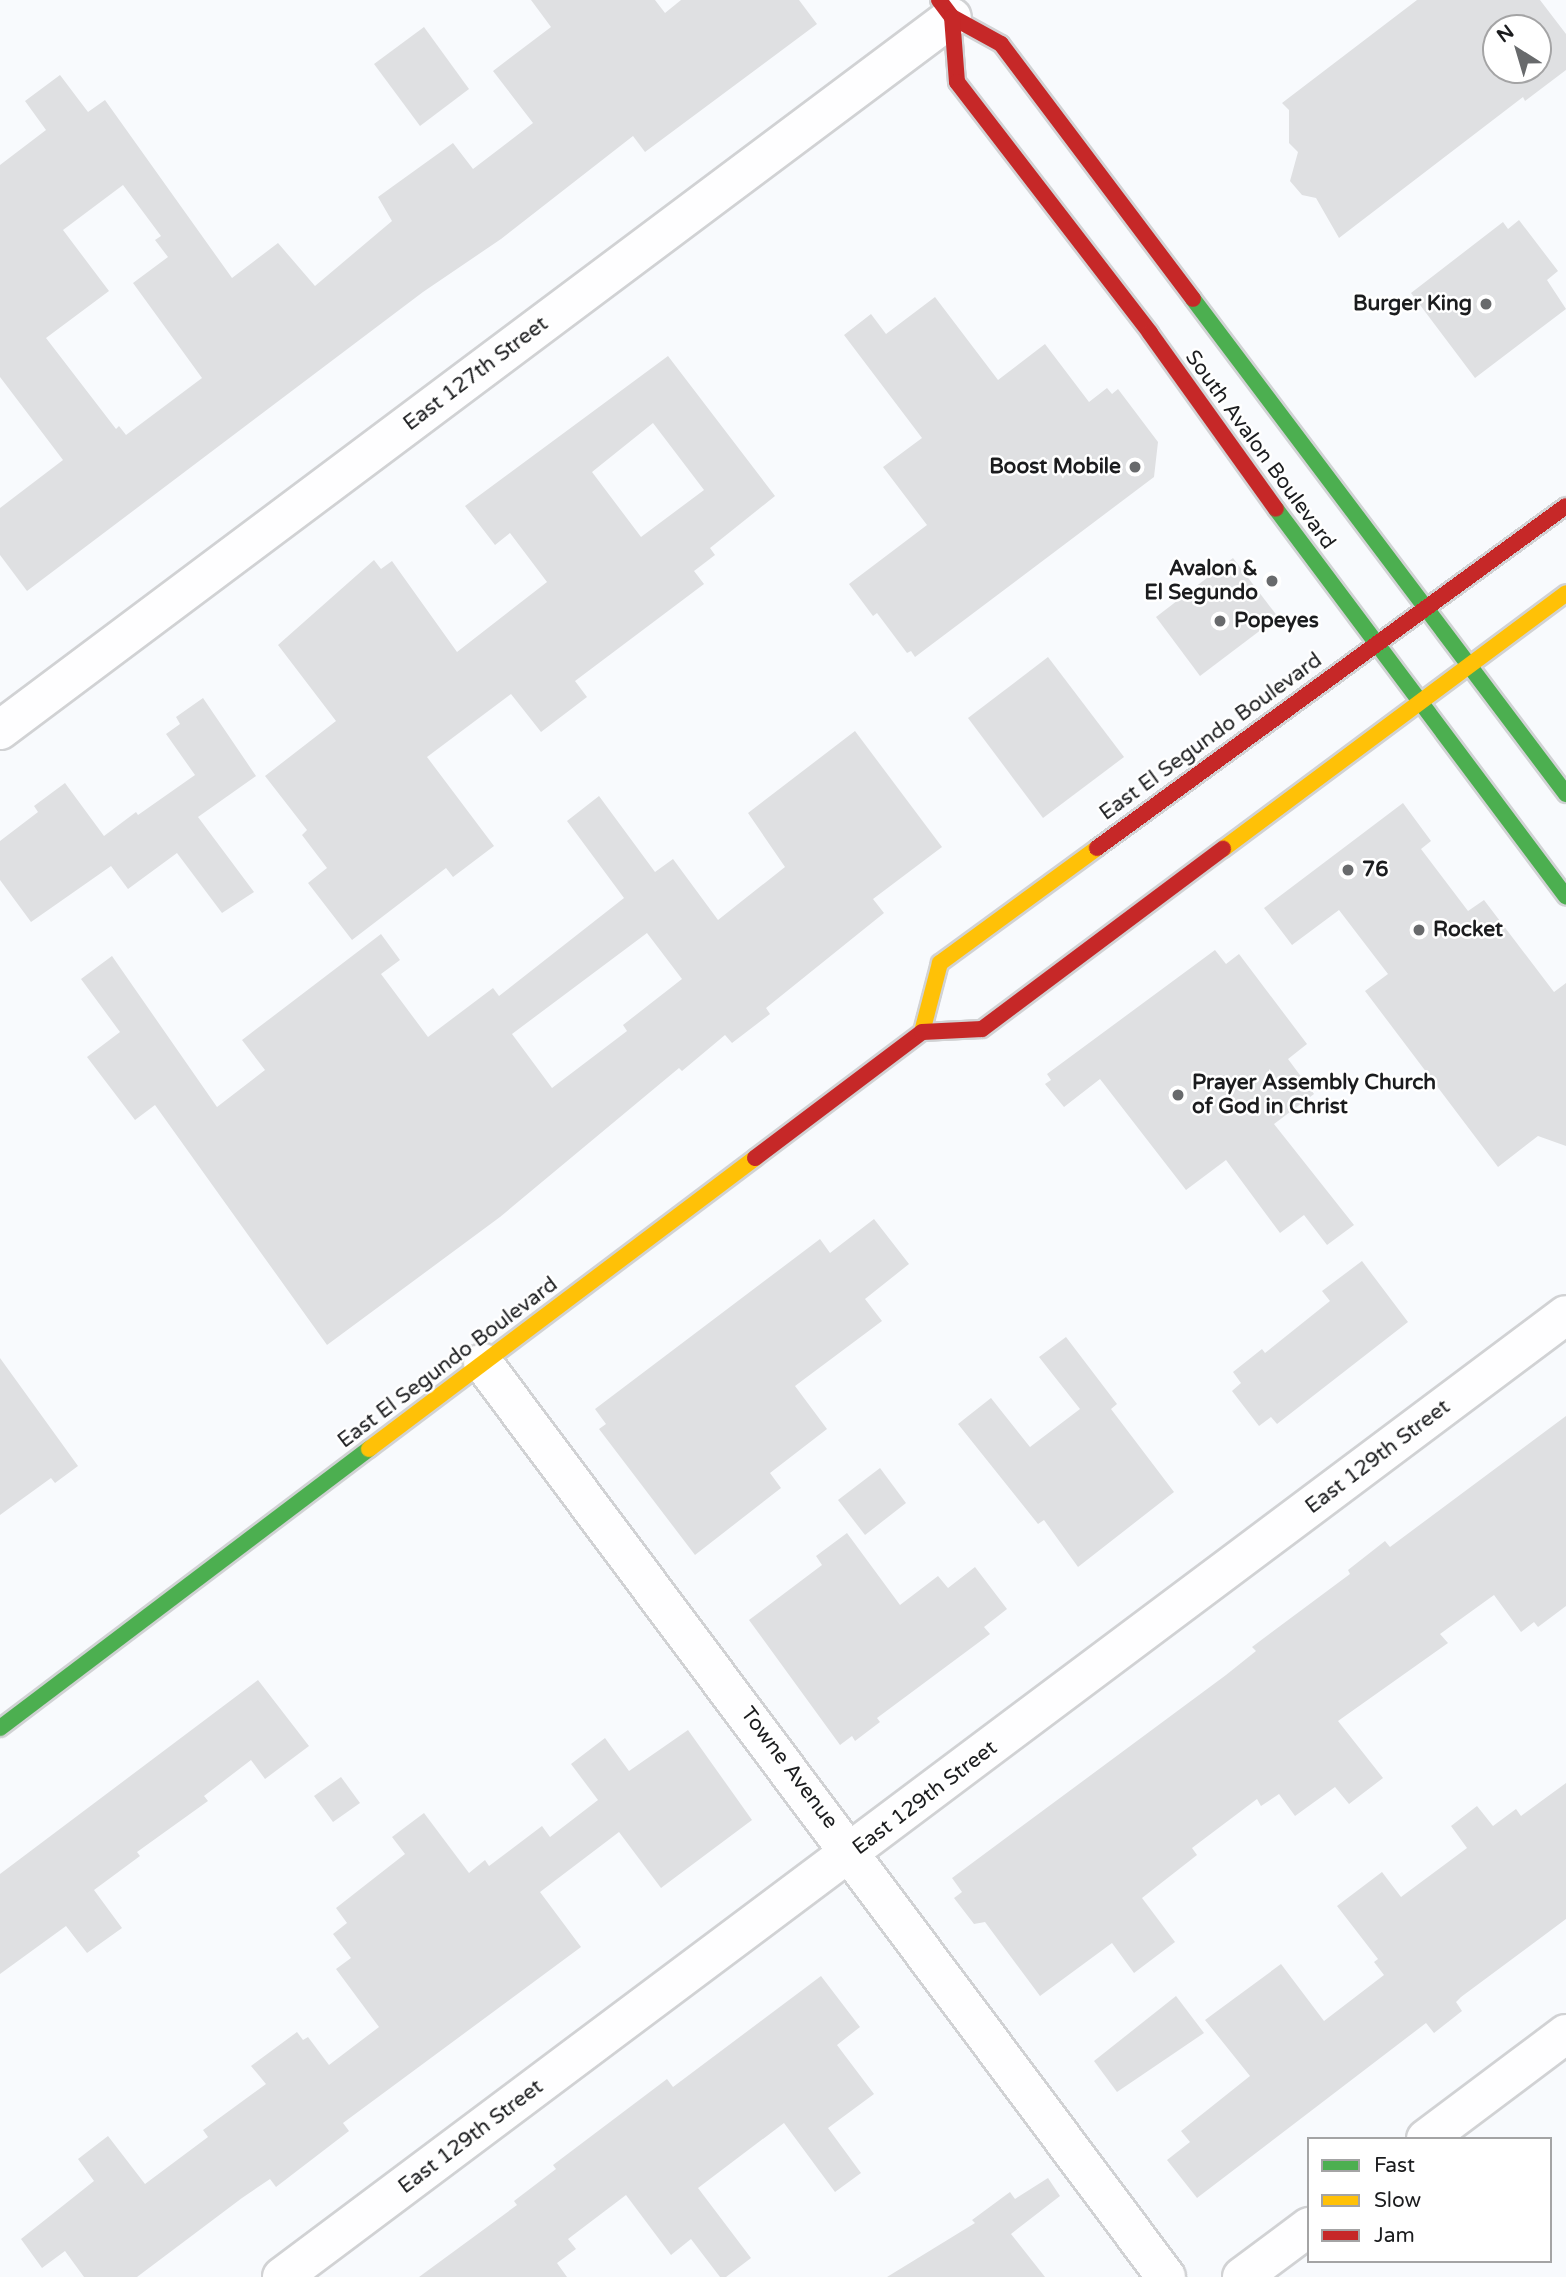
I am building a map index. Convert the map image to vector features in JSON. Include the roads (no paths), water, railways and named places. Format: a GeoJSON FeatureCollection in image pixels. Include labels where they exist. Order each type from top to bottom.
{"type":"FeatureCollection","features":[{"type":"Feature","properties":{"kind":"main road","name":"South Avalon Boulevard"},"geometry":{"type":"LineString","coordinates":[[946,9],[1001,44],[1566,794]]}},
{"type":"Feature","properties":{"kind":"main road","name":"South Avalon Boulevard"},"geometry":{"type":"LineString","coordinates":[[946,9],[957,82],[1150,333],[1374,643],[1566,896]]}},
{"type":"Feature","properties":{"kind":"main road","name":"East El Segundo Boulevard"},"geometry":{"type":"LineString","coordinates":[[0,1728],[922,1032],[940,963],[1425,605],[1566,506]]}},
{"type":"Feature","properties":{"kind":"main road"},"geometry":{"type":"LineString","coordinates":[[922,1032],[982,1029],[1566,593]]}},
{"type":"Feature","properties":{"kind":"street","name":"East 127th Street"},"geometry":{"type":"LineString","coordinates":[[0,730],[946,9]]}},
{"type":"Feature","properties":{"kind":"street","name":"East 129th Street"},"geometry":{"type":"LineString","coordinates":[[282,2277],[852,1853],[1566,1315]]}},
{"type":"Feature","properties":{"kind":"street","name":"Towne Avenue"},"geometry":{"type":"LineString","coordinates":[[483,1363],[852,1853],[1166,2277]]}},
{"type":"Feature","properties":{"kind":"street"},"geometry":{"type":"LineString","coordinates":[[1429,2137],[1566,2034]]}},
{"type":"Feature","properties":{"kind":"street"},"geometry":{"type":"LineString","coordinates":[[1242,2277],[1307,2228]]}},
{"type":"Feature","properties":{"kind":"place","name":"Burger King"},"geometry":{"type":"Point","coordinates":[1486,304]}},
{"type":"Feature","properties":{"kind":"place","name":"Boost Mobile"},"geometry":{"type":"Point","coordinates":[1135,467]}},
{"type":"Feature","properties":{"kind":"place","name":"Avalon & El Segundo"},"geometry":{"type":"Point","coordinates":[1272,581]}},
{"type":"Feature","properties":{"kind":"place","name":"Popeyes"},"geometry":{"type":"Point","coordinates":[1220,621]}},
{"type":"Feature","properties":{"kind":"place","name":"76"},"geometry":{"type":"Point","coordinates":[1348,870]}},
{"type":"Feature","properties":{"kind":"place","name":"Rocket"},"geometry":{"type":"Point","coordinates":[1419,930]}},
{"type":"Feature","properties":{"kind":"place","name":"Prayer Assembly Church of God in Christ"},"geometry":{"type":"Point","coordinates":[1178,1095]}}]}
